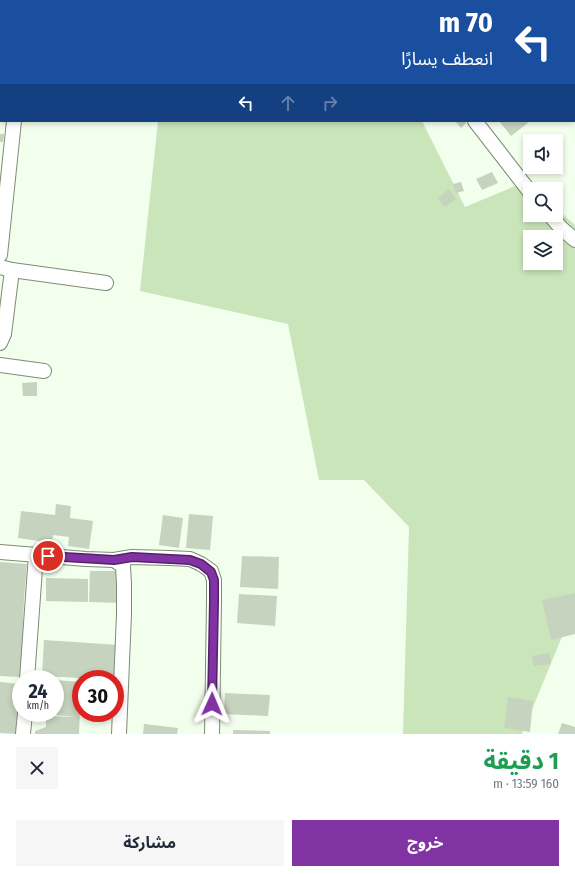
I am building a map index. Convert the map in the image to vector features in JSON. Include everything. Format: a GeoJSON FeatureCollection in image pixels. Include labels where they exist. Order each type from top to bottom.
{"type":"FeatureCollection","features":[{"type":"Feature","properties":{"kind":"street"},"geometry":{"type":"LineString","coordinates":[[0,254],[14,122]]}},
{"type":"Feature","properties":{"kind":"street"},"geometry":{"type":"LineString","coordinates":[[476,122],[523,183]]}},
{"type":"Feature","properties":{"kind":"street"},"geometry":{"type":"LineString","coordinates":[[556,222],[575,240]]}},
{"type":"Feature","properties":{"kind":"street"},"geometry":{"type":"LineString","coordinates":[[0,343],[4,334],[6,268],[106,283]]}},
{"type":"Feature","properties":{"kind":"street"},"geometry":{"type":"LineString","coordinates":[[0,366],[44,371]]}},
{"type":"Feature","properties":{"kind":"street"},"geometry":{"type":"LineString","coordinates":[[0,552],[86,559],[114,560],[132,557],[190,560],[201,564],[211,572],[214,580],[212,734]]}},
{"type":"Feature","properties":{"kind":"street"},"geometry":{"type":"LineString","coordinates":[[28,670],[36,555]]}},
{"type":"Feature","properties":{"kind":"street"},"geometry":{"type":"LineString","coordinates":[[114,560],[123,566],[124,584],[119,734]]}},
{"type":"Feature","properties":{"kind":"street"},"geometry":{"type":"LineString","coordinates":[[23,734],[24,722]]}},
{"type":"Feature","properties":{"kind":"green space"},"geometry":{"type":"Polygon","coordinates":[[[158,122],[422,122],[465,207],[523,183],[523,222],[563,222],[563,214],[575,225],[575,605],[522,734],[403,734],[409,527],[364,480],[319,480],[288,324],[140,291],[158,122]]]}},
{"type":"Feature","properties":{"kind":"building"},"geometry":{"type":"Polygon","coordinates":[[[456,122],[466,123],[461,128],[456,122]]]}},
{"type":"Feature","properties":{"kind":"building"},"geometry":{"type":"Polygon","coordinates":[[[500,122],[528,123],[511,136],[500,122]]]}},
{"type":"Feature","properties":{"kind":"building"},"geometry":{"type":"Polygon","coordinates":[[[0,134],[4,134],[3,142],[0,142],[0,134]]]}},
{"type":"Feature","properties":{"kind":"building"},"geometry":{"type":"Polygon","coordinates":[[[492,172],[498,183],[482,190],[476,179],[492,172]]]}},
{"type":"Feature","properties":{"kind":"building"},"geometry":{"type":"Polygon","coordinates":[[[461,182],[464,191],[456,193],[453,184],[461,182]]]}},
{"type":"Feature","properties":{"kind":"building"},"geometry":{"type":"Polygon","coordinates":[[[449,189],[456,199],[445,207],[438,198],[449,189]]]}},
{"type":"Feature","properties":{"kind":"building"},"geometry":{"type":"Polygon","coordinates":[[[37,382],[37,396],[23,396],[22,383],[37,382]]]}},
{"type":"Feature","properties":{"kind":"building"},"geometry":{"type":"Polygon","coordinates":[[[56,504],[71,506],[70,518],[93,521],[89,549],[68,546],[69,537],[53,535],[52,543],[18,538],[21,511],[55,515],[56,504]]]}},
{"type":"Feature","properties":{"kind":"building"},"geometry":{"type":"Polygon","coordinates":[[[189,514],[213,516],[210,550],[186,548],[189,514]]]}},
{"type":"Feature","properties":{"kind":"building"},"geometry":{"type":"Polygon","coordinates":[[[163,515],[183,518],[179,548],[159,545],[163,515]]]}},
{"type":"Feature","properties":{"kind":"building"},"geometry":{"type":"Polygon","coordinates":[[[242,556],[279,557],[278,589],[240,587],[242,556]]]}},
{"type":"Feature","properties":{"kind":"building"},"geometry":{"type":"Polygon","coordinates":[[[0,562],[27,564],[21,670],[12,670],[12,677],[0,676],[0,562]]]}},
{"type":"Feature","properties":{"kind":"building"},"geometry":{"type":"Polygon","coordinates":[[[90,571],[120,571],[120,603],[89,602],[90,571]]]}},
{"type":"Feature","properties":{"kind":"building"},"geometry":{"type":"Polygon","coordinates":[[[46,578],[88,579],[88,602],[46,601],[46,578]]]}},
{"type":"Feature","properties":{"kind":"building"},"geometry":{"type":"Polygon","coordinates":[[[575,593],[575,634],[551,640],[542,600],[575,593]]]}},
{"type":"Feature","properties":{"kind":"building"},"geometry":{"type":"Polygon","coordinates":[[[239,594],[277,596],[275,626],[237,623],[239,594]]]}},
{"type":"Feature","properties":{"kind":"building"},"geometry":{"type":"Polygon","coordinates":[[[44,640],[119,645],[116,670],[72,670],[72,678],[64,677],[64,670],[42,670],[44,640]]]}},
{"type":"Feature","properties":{"kind":"building"},"geometry":{"type":"Polygon","coordinates":[[[549,653],[551,664],[534,666],[532,656],[549,653]]]}},
{"type":"Feature","properties":{"kind":"building"},"geometry":{"type":"Polygon","coordinates":[[[64,681],[72,681],[72,717],[64,716],[64,681]]]}},
{"type":"Feature","properties":{"kind":"building"},"geometry":{"type":"Polygon","coordinates":[[[0,682],[12,683],[12,722],[19,722],[18,734],[0,733],[0,682]]]}},
{"type":"Feature","properties":{"kind":"building"},"geometry":{"type":"Polygon","coordinates":[[[225,693],[270,695],[268,716],[224,714],[225,693]]]}},
{"type":"Feature","properties":{"kind":"building"},"geometry":{"type":"Polygon","coordinates":[[[508,697],[533,701],[530,732],[504,728],[508,697]]]}},
{"type":"Feature","properties":{"kind":"building"},"geometry":{"type":"Polygon","coordinates":[[[64,717],[72,717],[72,722],[79,722],[79,734],[35,734],[35,731],[46,727],[46,722],[64,722],[64,717]]]}},
{"type":"Feature","properties":{"kind":"building"},"geometry":{"type":"Polygon","coordinates":[[[562,723],[575,727],[575,734],[558,734],[562,723]]]}},
{"type":"Feature","properties":{"kind":"building"},"geometry":{"type":"Polygon","coordinates":[[[144,724],[178,728],[177,734],[143,734],[144,724]]]}},
{"type":"Feature","properties":{"kind":"building"},"geometry":{"type":"Polygon","coordinates":[[[233,730],[270,731],[270,734],[233,734],[233,730]]]}},
{"type":"Feature","properties":{"kind":"route"},"geometry":{"type":"LineString","coordinates":[[48,556],[114,560],[132,557],[190,560],[201,564],[211,572],[214,580],[212,704]]}}]}
